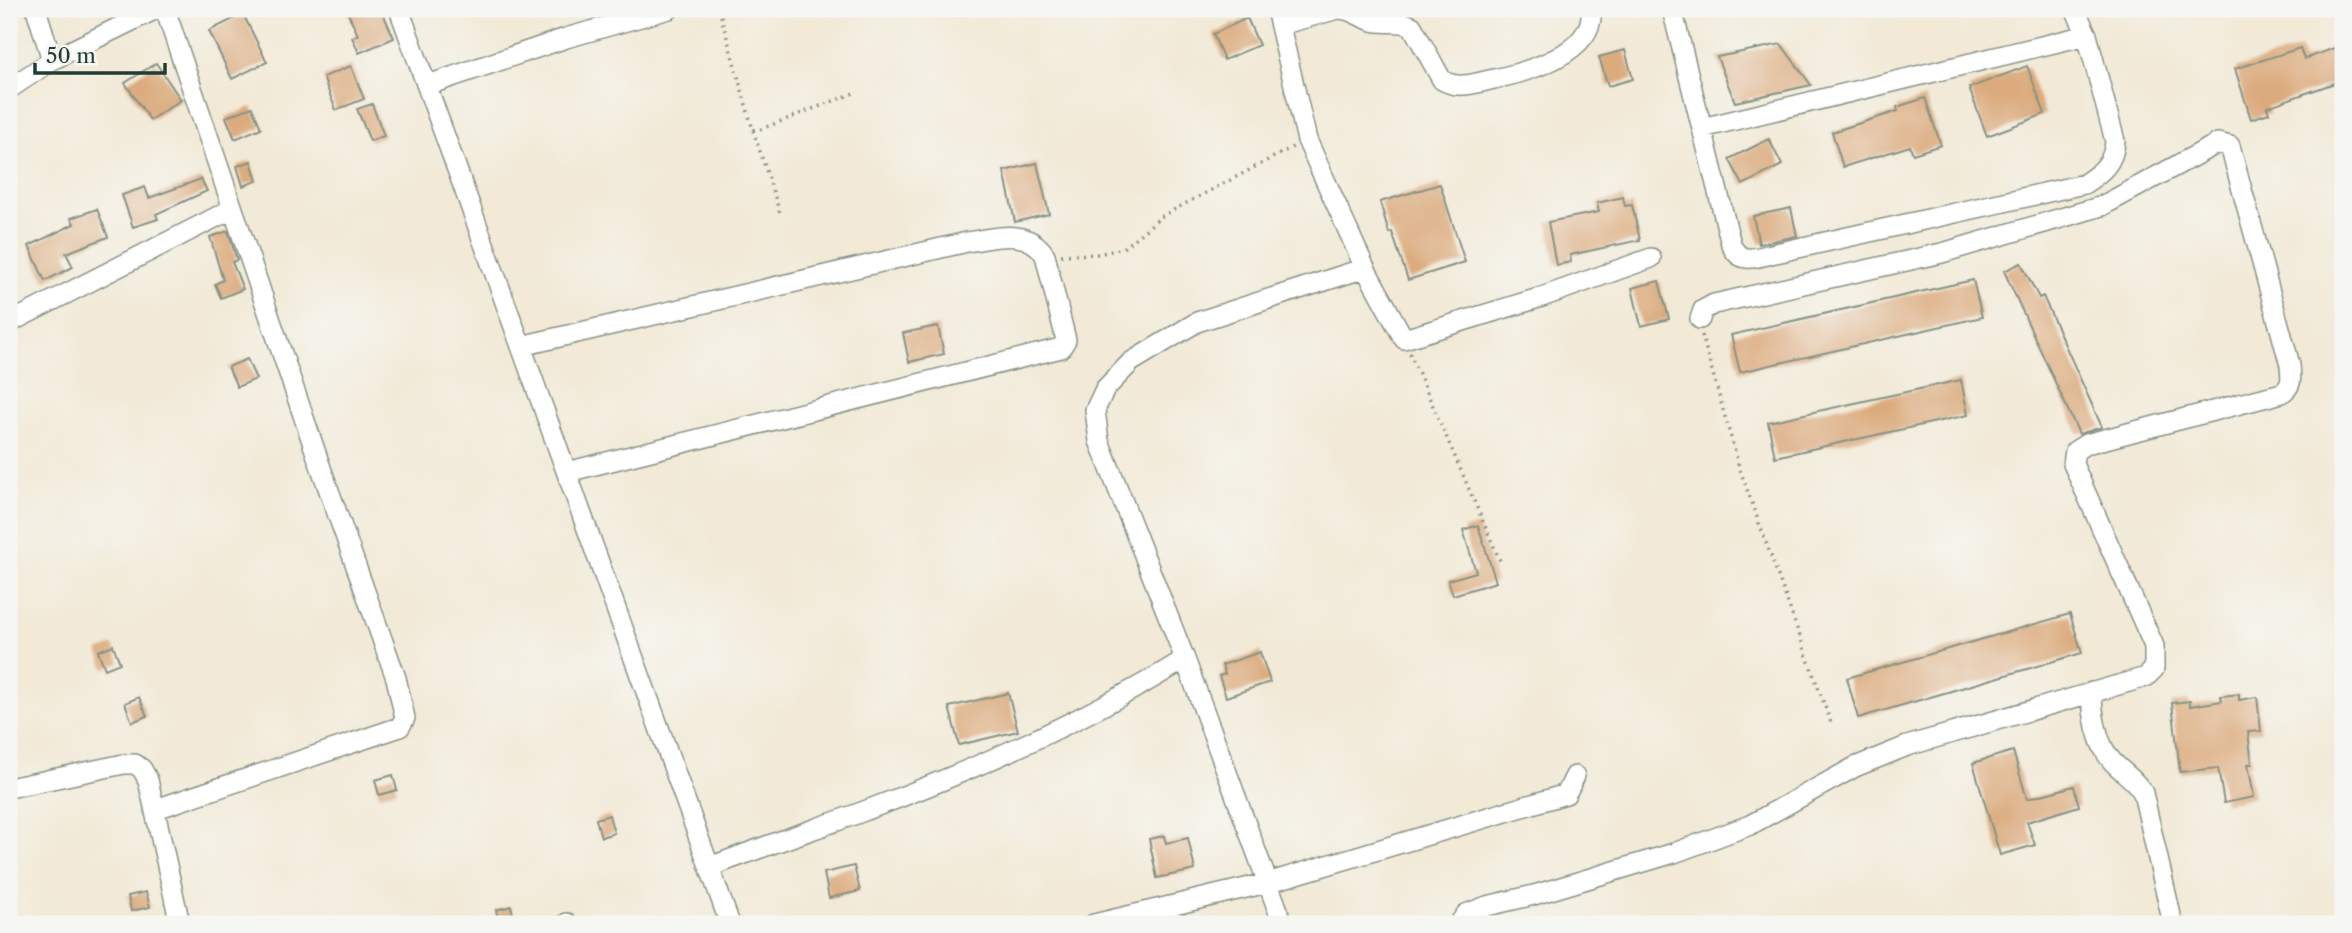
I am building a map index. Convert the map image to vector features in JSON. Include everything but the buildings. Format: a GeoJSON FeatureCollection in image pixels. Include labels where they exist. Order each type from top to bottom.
{"type":"FeatureCollection","features":[{"type":"Feature","properties":{"kind":"street"},"geometry":{"type":"LineString","coordinates":[[36,9],[52,61]]}},
{"type":"Feature","properties":{"kind":"street"},"geometry":{"type":"LineString","coordinates":[[9,89],[52,61],[156,9]]}},
{"type":"Feature","properties":{"kind":"street"},"geometry":{"type":"LineString","coordinates":[[156,809],[400,727],[405,718],[382,634],[321,468],[165,9]]}},
{"type":"Feature","properties":{"kind":"street"},"geometry":{"type":"LineString","coordinates":[[399,9],[730,924]]}},
{"type":"Feature","properties":{"kind":"street"},"geometry":{"type":"LineString","coordinates":[[428,85],[566,38],[669,9]]}},
{"type":"Feature","properties":{"kind":"street"},"geometry":{"type":"LineString","coordinates":[[1591,9],[1591,21],[1574,46],[1546,65],[1465,86],[1450,85],[1442,80],[1412,26],[1405,22],[1388,24],[1372,21],[1348,9],[1278,17],[1307,140],[1365,268],[1404,339],[1542,298],[1651,258]]}},
{"type":"Feature","properties":{"kind":"street"},"geometry":{"type":"LineString","coordinates":[[1672,9],[1731,244],[1738,256],[1743,258],[1776,254],[2084,184],[2105,167],[2114,155],[2115,141],[2087,35],[2076,9]]}},
{"type":"Feature","properties":{"kind":"street"},"geometry":{"type":"LineString","coordinates":[[1702,128],[2087,35]]}},
{"type":"Feature","properties":{"kind":"street"},"geometry":{"type":"LineString","coordinates":[[1459,924],[1466,914],[1487,906],[1534,895],[1674,853],[1750,825],[1855,767],[1907,746],[2146,677],[2154,669],[2154,646],[2073,464],[2075,451],[2086,444],[2282,393],[2290,387],[2290,365],[2230,146],[2218,143],[2102,206],[1942,253],[1714,304],[1703,310],[1700,319]]}},
{"type":"Feature","properties":{"kind":"street"},"geometry":{"type":"LineString","coordinates":[[9,323],[232,208]]}},
{"type":"Feature","properties":{"kind":"street"},"geometry":{"type":"LineString","coordinates":[[522,346],[967,242],[1003,236],[1031,239],[1045,255],[1066,340],[1061,348],[567,472]]}},
{"type":"Feature","properties":{"kind":"street"},"geometry":{"type":"LineString","coordinates":[[1283,924],[1185,659],[1099,441],[1095,410],[1105,389],[1131,362],[1197,322],[1365,268]]}},
{"type":"Feature","properties":{"kind":"street"},"geometry":{"type":"LineString","coordinates":[[709,867],[917,790],[1054,731],[1136,689],[1185,659]]}},
{"type":"Feature","properties":{"kind":"street"},"geometry":{"type":"LineString","coordinates":[[2092,692],[2092,713],[2110,760],[2136,781],[2143,793],[2173,924]]}},
{"type":"Feature","properties":{"kind":"street"},"geometry":{"type":"LineString","coordinates":[[9,788],[124,764],[135,764],[142,769],[156,809],[180,924]]}},
{"type":"Feature","properties":{"kind":"street"},"geometry":{"type":"LineString","coordinates":[[1094,924],[1267,883],[1566,794],[1575,776]]}},
{"type":"Feature","properties":{"kind":"path"},"geometry":{"type":"LineString","coordinates":[[719,9],[780,213]]}},
{"type":"Feature","properties":{"kind":"path"},"geometry":{"type":"LineString","coordinates":[[753,130],[854,93]]}},
{"type":"Feature","properties":{"kind":"path"},"geometry":{"type":"LineString","coordinates":[[1045,255],[1098,254],[1123,248],[1162,216],[1307,140]]}},
{"type":"Feature","properties":{"kind":"path"},"geometry":{"type":"LineString","coordinates":[[1700,319],[1740,470],[1832,726]]}},
{"type":"Feature","properties":{"kind":"path"},"geometry":{"type":"LineString","coordinates":[[1404,339],[1501,563]]}}]}
